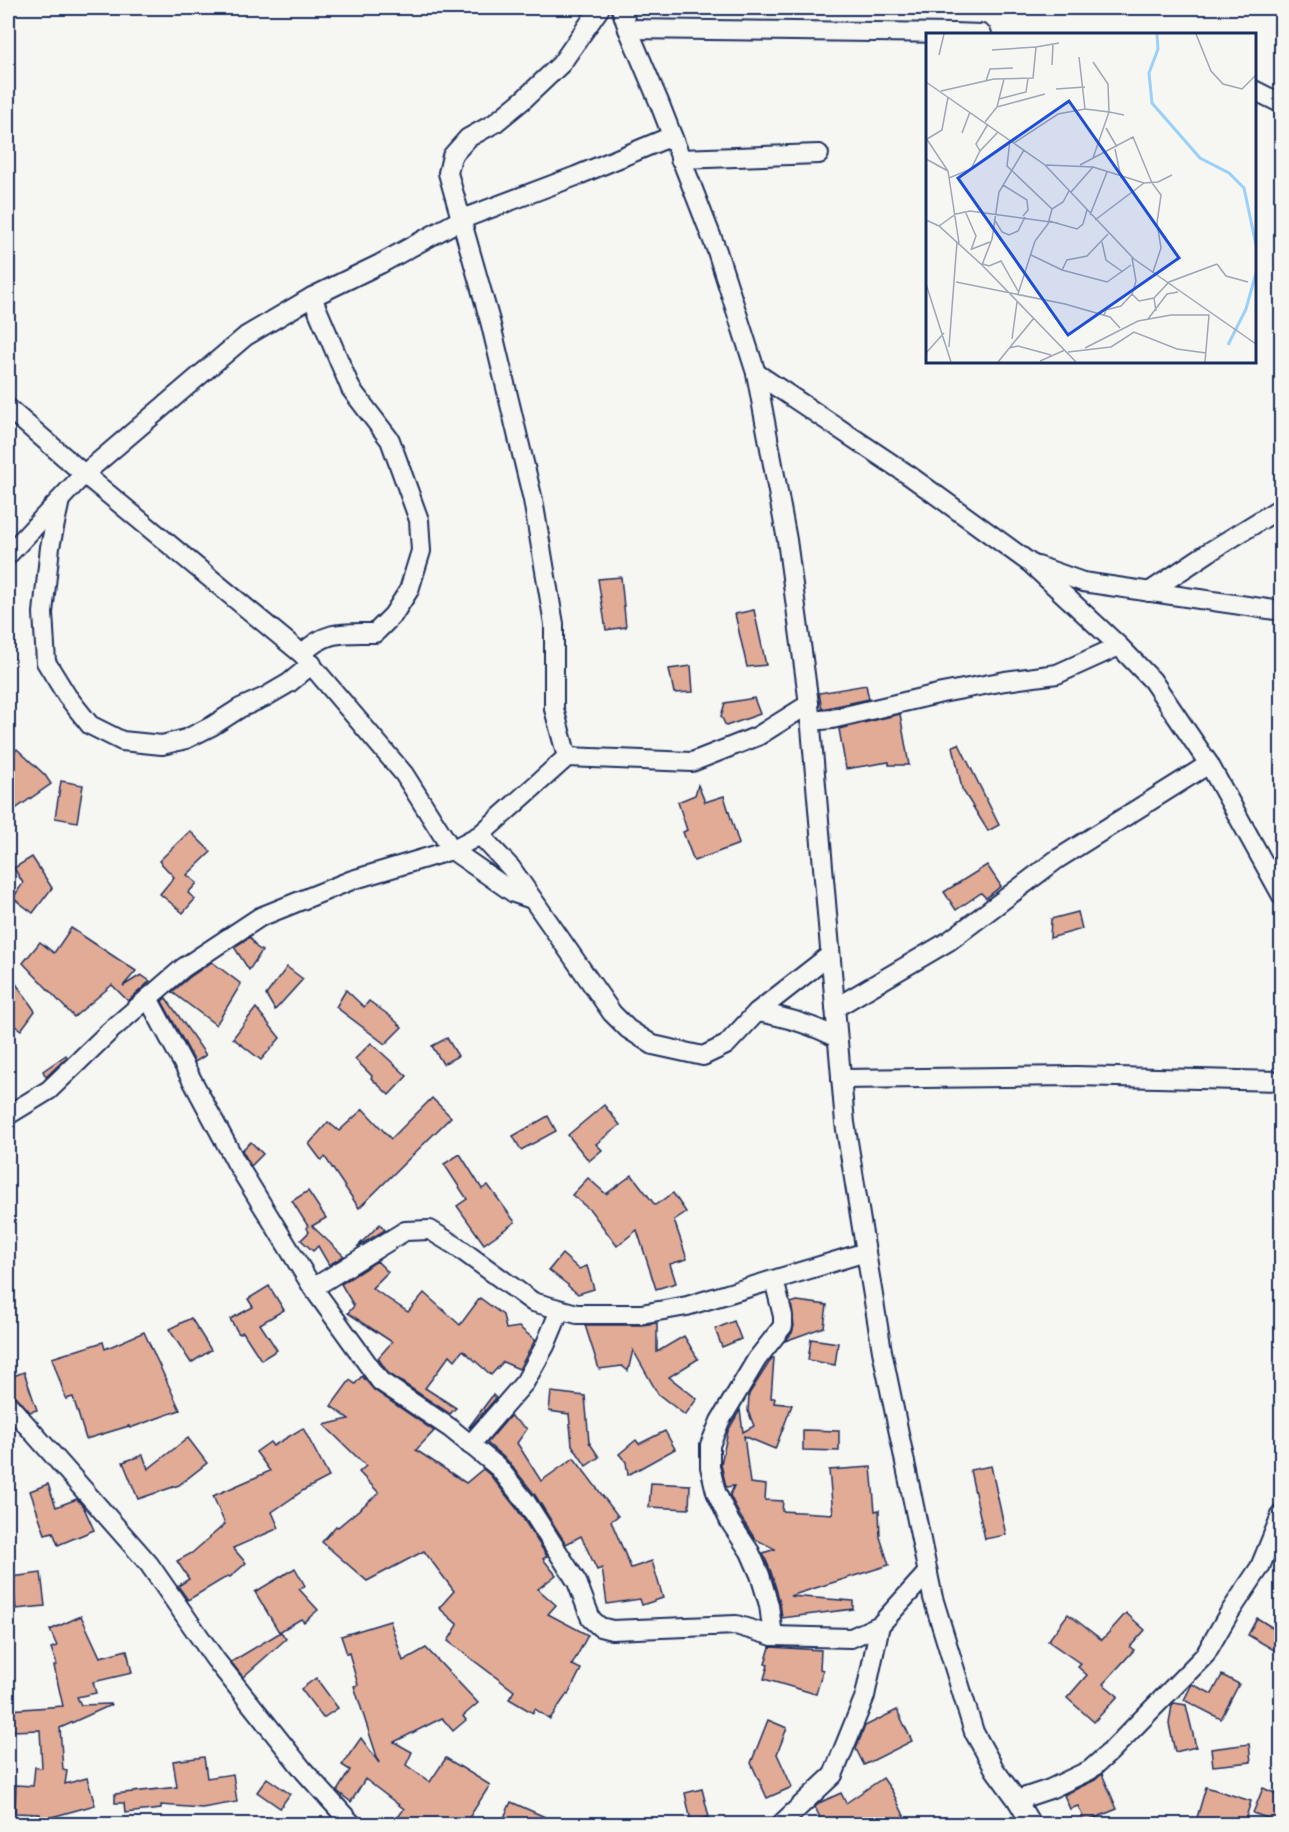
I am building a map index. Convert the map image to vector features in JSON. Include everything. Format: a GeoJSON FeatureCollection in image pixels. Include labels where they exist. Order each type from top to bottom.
{"type":"FeatureCollection","features":[{"type":"Feature","properties":{"kind":"street"},"geometry":{"type":"LineString","coordinates":[[567,757],[554,709],[554,624],[533,500],[490,321],[448,173],[452,156],[468,138],[495,123],[524,100],[561,64],[600,8]]}},
{"type":"Feature","properties":{"kind":"street"},"geometry":{"type":"LineString","coordinates":[[621,8],[717,251],[756,373],[788,540],[809,712],[845,1123],[882,1352],[933,1598],[974,1732],[995,1770],[1031,1824]]}},
{"type":"Feature","properties":{"kind":"street"},"geometry":{"type":"LineString","coordinates":[[628,29],[953,33]]}},
{"type":"Feature","properties":{"kind":"street"},"geometry":{"type":"LineString","coordinates":[[1256,91],[1281,104]]}},
{"type":"Feature","properties":{"kind":"street"},"geometry":{"type":"LineString","coordinates":[[8,555],[84,474],[246,336],[312,297],[380,264],[462,219],[576,176],[672,136]]}},
{"type":"Feature","properties":{"kind":"street"},"geometry":{"type":"LineString","coordinates":[[680,159],[819,154]]}},
{"type":"Feature","properties":{"kind":"street"},"geometry":{"type":"LineString","coordinates":[[61,499],[50,547],[43,613],[46,662],[67,696],[90,725],[122,741],[162,745],[186,739],[289,683],[307,659],[314,642],[332,634],[375,633],[393,615],[409,590],[421,551],[419,520],[390,440],[351,389],[312,297]]}},
{"type":"Feature","properties":{"kind":"street"},"geometry":{"type":"LineString","coordinates":[[756,373],[910,476],[1030,563],[1119,646],[1152,680],[1209,764],[1280,890]]}},
{"type":"Feature","properties":{"kind":"street"},"geometry":{"type":"LineString","coordinates":[[8,408],[307,659],[404,774],[452,850],[514,893],[532,899]]}},
{"type":"Feature","properties":{"kind":"street"},"geometry":{"type":"LineString","coordinates":[[1149,592],[1281,507]]}},
{"type":"Feature","properties":{"kind":"street"},"geometry":{"type":"LineString","coordinates":[[1030,563],[1083,582],[1281,611]]}},
{"type":"Feature","properties":{"kind":"street"},"geometry":{"type":"LineString","coordinates":[[8,1114],[49,1090],[111,1031],[183,968],[260,917],[352,880],[452,850],[480,834],[567,757],[692,762],[758,736],[809,712],[832,719],[942,693],[1057,674],[1119,646]]}},
{"type":"Feature","properties":{"kind":"street"},"geometry":{"type":"LineString","coordinates":[[835,1008],[949,941],[1056,860],[1209,764]]}},
{"type":"Feature","properties":{"kind":"street"},"geometry":{"type":"LineString","coordinates":[[480,834],[511,868],[612,1013],[628,1029],[653,1045],[703,1056],[726,1045],[757,1012],[830,955]]}},
{"type":"Feature","properties":{"kind":"street"},"geometry":{"type":"LineString","coordinates":[[148,998],[237,1164],[313,1288],[380,1381],[450,1428],[498,1467],[526,1502],[577,1582],[591,1619],[600,1627],[612,1630],[736,1625],[773,1636],[851,1638],[880,1625],[928,1572]]}},
{"type":"Feature","properties":{"kind":"street"},"geometry":{"type":"LineString","coordinates":[[757,1012],[790,1018],[818,1027],[837,1038]]}},
{"type":"Feature","properties":{"kind":"street"},"geometry":{"type":"LineString","coordinates":[[841,1079],[1076,1076],[1281,1081]]}},
{"type":"Feature","properties":{"kind":"street"},"geometry":{"type":"LineString","coordinates":[[313,1288],[405,1231],[430,1230],[456,1246],[532,1302],[577,1314],[641,1314],[687,1306],[866,1252]]}},
{"type":"Feature","properties":{"kind":"street"},"geometry":{"type":"LineString","coordinates":[[773,1636],[769,1605],[760,1575],[750,1552],[730,1522],[716,1492],[710,1467],[710,1444],[720,1421],[757,1359],[783,1326],[783,1316],[774,1280]]}},
{"type":"Feature","properties":{"kind":"street"},"geometry":{"type":"LineString","coordinates":[[470,1445],[525,1382],[545,1346],[560,1310]]}},
{"type":"Feature","properties":{"kind":"street"},"geometry":{"type":"LineString","coordinates":[[8,1404],[149,1564],[215,1659],[304,1771],[352,1824]]}},
{"type":"Feature","properties":{"kind":"street"},"geometry":{"type":"LineString","coordinates":[[1017,1800],[1060,1785],[1090,1770],[1199,1662],[1260,1567],[1281,1513]]}},
{"type":"Feature","properties":{"kind":"street"},"geometry":{"type":"LineString","coordinates":[[781,1824],[832,1775],[865,1696],[880,1625]]}},
{"type":"Feature","properties":{"kind":"building"},"geometry":{"type":"Polygon","coordinates":[[[621,577],[626,627],[606,630],[598,579],[621,577]]]}},
{"type":"Feature","properties":{"kind":"building"},"geometry":{"type":"Polygon","coordinates":[[[754,610],[766,665],[747,667],[735,614],[754,610]]]}},
{"type":"Feature","properties":{"kind":"building"},"geometry":{"type":"Polygon","coordinates":[[[691,666],[693,692],[674,693],[669,669],[691,666]]]}},
{"type":"Feature","properties":{"kind":"building"},"geometry":{"type":"Polygon","coordinates":[[[866,685],[869,699],[822,709],[819,693],[866,685]]]}},
{"type":"Feature","properties":{"kind":"building"},"geometry":{"type":"Polygon","coordinates":[[[754,698],[760,714],[726,726],[721,716],[725,703],[754,698]]]}},
{"type":"Feature","properties":{"kind":"building"},"geometry":{"type":"Polygon","coordinates":[[[900,714],[909,765],[889,765],[889,762],[846,769],[839,729],[900,714]]]}},
{"type":"Feature","properties":{"kind":"building"},"geometry":{"type":"Polygon","coordinates":[[[959,744],[999,825],[988,831],[962,789],[953,746],[959,744]]]}},
{"type":"Feature","properties":{"kind":"building"},"geometry":{"type":"Polygon","coordinates":[[[17,749],[45,775],[51,784],[8,814],[8,759],[17,749]]]}},
{"type":"Feature","properties":{"kind":"building"},"geometry":{"type":"Polygon","coordinates":[[[61,781],[83,785],[77,822],[55,818],[61,781]]]}},
{"type":"Feature","properties":{"kind":"building"},"geometry":{"type":"Polygon","coordinates":[[[698,785],[705,802],[724,796],[739,844],[694,861],[683,832],[687,830],[678,802],[695,795],[698,785]]]}},
{"type":"Feature","properties":{"kind":"building"},"geometry":{"type":"Polygon","coordinates":[[[190,831],[211,852],[187,875],[197,883],[188,893],[195,899],[183,913],[160,894],[174,877],[159,861],[190,831]]]}},
{"type":"Feature","properties":{"kind":"building"},"geometry":{"type":"Polygon","coordinates":[[[32,857],[52,888],[33,913],[13,898],[23,883],[14,868],[32,857]]]}},
{"type":"Feature","properties":{"kind":"building"},"geometry":{"type":"Polygon","coordinates":[[[987,865],[1001,886],[986,898],[981,893],[956,910],[944,892],[987,865]]]}},
{"type":"Feature","properties":{"kind":"building"},"geometry":{"type":"Polygon","coordinates":[[[1078,912],[1082,929],[1050,938],[1051,919],[1078,912]]]}},
{"type":"Feature","properties":{"kind":"building"},"geometry":{"type":"Polygon","coordinates":[[[71,928],[136,971],[123,986],[141,975],[150,981],[128,1001],[112,985],[74,1017],[23,963],[40,942],[54,953],[71,928]]]}},
{"type":"Feature","properties":{"kind":"building"},"geometry":{"type":"Polygon","coordinates":[[[250,937],[256,947],[262,951],[249,970],[234,947],[250,937]]]}},
{"type":"Feature","properties":{"kind":"building"},"geometry":{"type":"Polygon","coordinates":[[[212,962],[241,984],[216,1025],[172,992],[212,962]]]}},
{"type":"Feature","properties":{"kind":"building"},"geometry":{"type":"Polygon","coordinates":[[[287,967],[303,979],[275,1010],[266,995],[287,967]]]}},
{"type":"Feature","properties":{"kind":"building"},"geometry":{"type":"Polygon","coordinates":[[[8,972],[35,1011],[21,1030],[8,1021],[8,972]]]}},
{"type":"Feature","properties":{"kind":"building"},"geometry":{"type":"Polygon","coordinates":[[[346,990],[364,1007],[369,1001],[402,1027],[385,1044],[336,1007],[346,990]]]}},
{"type":"Feature","properties":{"kind":"building"},"geometry":{"type":"Polygon","coordinates":[[[166,998],[206,1055],[195,1062],[162,1001],[166,998]]]}},
{"type":"Feature","properties":{"kind":"building"},"geometry":{"type":"Polygon","coordinates":[[[256,1008],[280,1038],[261,1060],[233,1038],[256,1008]]]}},
{"type":"Feature","properties":{"kind":"building"},"geometry":{"type":"Polygon","coordinates":[[[447,1038],[458,1056],[443,1064],[432,1046],[447,1038]]]}},
{"type":"Feature","properties":{"kind":"building"},"geometry":{"type":"Polygon","coordinates":[[[371,1043],[407,1076],[389,1095],[355,1059],[371,1043]]]}},
{"type":"Feature","properties":{"kind":"building"},"geometry":{"type":"Polygon","coordinates":[[[66,1055],[67,1057],[46,1077],[43,1071],[66,1055]]]}},
{"type":"Feature","properties":{"kind":"building"},"geometry":{"type":"Polygon","coordinates":[[[432,1098],[451,1117],[359,1208],[325,1157],[321,1160],[309,1144],[328,1122],[339,1131],[363,1109],[391,1139],[432,1098]]]}},
{"type":"Feature","properties":{"kind":"building"},"geometry":{"type":"Polygon","coordinates":[[[604,1105],[620,1125],[596,1144],[602,1150],[589,1161],[568,1135],[604,1105]]]}},
{"type":"Feature","properties":{"kind":"building"},"geometry":{"type":"Polygon","coordinates":[[[548,1116],[556,1131],[521,1150],[513,1136],[548,1116]]]}},
{"type":"Feature","properties":{"kind":"building"},"geometry":{"type":"Polygon","coordinates":[[[251,1142],[263,1154],[251,1166],[242,1150],[251,1142]]]}},
{"type":"Feature","properties":{"kind":"building"},"geometry":{"type":"Polygon","coordinates":[[[460,1154],[482,1189],[488,1185],[515,1222],[484,1244],[457,1206],[467,1199],[444,1164],[460,1154]]]}},
{"type":"Feature","properties":{"kind":"building"},"geometry":{"type":"Polygon","coordinates":[[[632,1175],[655,1205],[673,1193],[686,1212],[674,1220],[687,1259],[670,1264],[676,1283],[656,1289],[637,1230],[617,1246],[591,1211],[572,1195],[588,1178],[606,1194],[632,1175]]]}},
{"type":"Feature","properties":{"kind":"building"},"geometry":{"type":"Polygon","coordinates":[[[308,1191],[326,1218],[312,1226],[344,1256],[329,1265],[318,1246],[313,1251],[301,1240],[309,1232],[308,1226],[292,1201],[308,1191]]]}},
{"type":"Feature","properties":{"kind":"building"},"geometry":{"type":"Polygon","coordinates":[[[380,1224],[385,1230],[357,1247],[380,1224]]]}},
{"type":"Feature","properties":{"kind":"building"},"geometry":{"type":"Polygon","coordinates":[[[562,1254],[579,1269],[587,1266],[594,1289],[578,1294],[549,1270],[562,1254]]]}},
{"type":"Feature","properties":{"kind":"building"},"geometry":{"type":"Polygon","coordinates":[[[377,1261],[388,1272],[372,1288],[408,1312],[424,1293],[460,1325],[480,1298],[503,1315],[506,1329],[519,1327],[535,1340],[519,1369],[503,1362],[491,1375],[463,1350],[455,1360],[450,1355],[425,1388],[456,1408],[450,1414],[388,1373],[378,1358],[392,1342],[348,1313],[354,1306],[341,1284],[377,1261]]]}},
{"type":"Feature","properties":{"kind":"building"},"geometry":{"type":"Polygon","coordinates":[[[269,1286],[284,1310],[260,1324],[277,1350],[261,1360],[243,1332],[239,1334],[230,1319],[253,1307],[248,1299],[269,1286]]]}},
{"type":"Feature","properties":{"kind":"building"},"geometry":{"type":"Polygon","coordinates":[[[797,1301],[827,1305],[824,1327],[785,1341],[792,1333],[794,1326],[791,1303],[797,1301]]]}},
{"type":"Feature","properties":{"kind":"building"},"geometry":{"type":"Polygon","coordinates":[[[191,1318],[211,1350],[191,1363],[169,1329],[191,1318]]]}},
{"type":"Feature","properties":{"kind":"building"},"geometry":{"type":"Polygon","coordinates":[[[734,1321],[741,1339],[722,1347],[715,1329],[734,1321]]]}},
{"type":"Feature","properties":{"kind":"building"},"geometry":{"type":"Polygon","coordinates":[[[657,1323],[657,1352],[684,1336],[698,1359],[669,1377],[697,1399],[685,1415],[658,1394],[633,1350],[628,1371],[622,1366],[599,1369],[585,1325],[657,1323]]]}},
{"type":"Feature","properties":{"kind":"building"},"geometry":{"type":"Polygon","coordinates":[[[144,1332],[180,1410],[130,1428],[129,1426],[86,1439],[73,1397],[66,1399],[52,1358],[103,1342],[105,1349],[144,1332]]]}},
{"type":"Feature","properties":{"kind":"building"},"geometry":{"type":"Polygon","coordinates":[[[811,1339],[838,1343],[835,1365],[808,1360],[811,1339]]]}},
{"type":"Feature","properties":{"kind":"building"},"geometry":{"type":"Polygon","coordinates":[[[774,1358],[771,1398],[775,1398],[774,1403],[792,1405],[775,1449],[744,1436],[750,1483],[766,1485],[765,1500],[783,1501],[782,1511],[833,1514],[829,1470],[871,1467],[875,1511],[879,1510],[880,1537],[889,1565],[790,1596],[853,1601],[853,1609],[782,1618],[780,1602],[763,1553],[775,1549],[755,1539],[730,1495],[734,1486],[726,1487],[721,1464],[728,1431],[740,1410],[743,1432],[754,1426],[748,1411],[749,1394],[774,1358]]]}},
{"type":"Feature","properties":{"kind":"building"},"geometry":{"type":"Polygon","coordinates":[[[24,1372],[37,1410],[30,1412],[16,1396],[8,1393],[8,1378],[24,1372]]]}},
{"type":"Feature","properties":{"kind":"building"},"geometry":{"type":"Polygon","coordinates":[[[362,1376],[374,1390],[434,1431],[416,1450],[466,1483],[483,1469],[490,1475],[517,1509],[547,1556],[543,1559],[556,1575],[538,1589],[556,1605],[548,1614],[588,1635],[572,1665],[581,1669],[568,1695],[550,1719],[535,1709],[533,1713],[509,1699],[514,1691],[448,1641],[458,1625],[439,1608],[454,1591],[424,1551],[367,1581],[322,1542],[336,1526],[338,1527],[379,1493],[359,1472],[366,1466],[324,1425],[349,1419],[331,1406],[350,1380],[355,1384],[362,1376]]]}},
{"type":"Feature","properties":{"kind":"building"},"geometry":{"type":"Polygon","coordinates":[[[551,1392],[585,1396],[589,1442],[599,1457],[586,1466],[572,1445],[569,1414],[549,1411],[551,1392]]]}},
{"type":"Feature","properties":{"kind":"building"},"geometry":{"type":"Polygon","coordinates":[[[493,1395],[496,1398],[470,1428],[469,1427],[493,1395]]]}},
{"type":"Feature","properties":{"kind":"building"},"geometry":{"type":"Polygon","coordinates":[[[510,1416],[527,1429],[517,1443],[541,1481],[574,1458],[618,1516],[611,1521],[631,1568],[652,1561],[663,1598],[642,1605],[640,1599],[607,1604],[602,1568],[597,1570],[581,1536],[566,1544],[535,1495],[507,1460],[487,1443],[510,1416]]]}},
{"type":"Feature","properties":{"kind":"building"},"geometry":{"type":"Polygon","coordinates":[[[303,1428],[329,1477],[304,1490],[272,1512],[279,1528],[233,1548],[246,1563],[230,1577],[228,1576],[188,1600],[178,1586],[189,1579],[177,1561],[192,1553],[225,1524],[213,1496],[270,1471],[256,1452],[270,1442],[273,1446],[303,1428]]]}},
{"type":"Feature","properties":{"kind":"building"},"geometry":{"type":"Polygon","coordinates":[[[803,1430],[839,1431],[839,1451],[803,1450],[803,1430]]]}},
{"type":"Feature","properties":{"kind":"building"},"geometry":{"type":"Polygon","coordinates":[[[665,1431],[675,1449],[628,1475],[626,1462],[619,1454],[636,1440],[639,1444],[665,1431]]]}},
{"type":"Feature","properties":{"kind":"building"},"geometry":{"type":"Polygon","coordinates":[[[188,1438],[207,1463],[179,1485],[138,1499],[123,1462],[143,1455],[148,1469],[188,1438]]]}},
{"type":"Feature","properties":{"kind":"building"},"geometry":{"type":"Polygon","coordinates":[[[991,1466],[1006,1535],[985,1539],[970,1470],[991,1466]]]}},
{"type":"Feature","properties":{"kind":"building"},"geometry":{"type":"Polygon","coordinates":[[[651,1483],[690,1485],[689,1509],[649,1507],[651,1483]]]}},
{"type":"Feature","properties":{"kind":"building"},"geometry":{"type":"Polygon","coordinates":[[[48,1484],[56,1507],[77,1499],[84,1508],[94,1530],[58,1545],[53,1532],[45,1534],[30,1491],[48,1484]]]}},
{"type":"Feature","properties":{"kind":"building"},"geometry":{"type":"Polygon","coordinates":[[[295,1568],[305,1586],[299,1589],[318,1610],[304,1622],[301,1619],[279,1632],[255,1592],[295,1568]]]}},
{"type":"Feature","properties":{"kind":"building"},"geometry":{"type":"Polygon","coordinates":[[[41,1573],[45,1606],[16,1609],[12,1577],[41,1573]]]}},
{"type":"Feature","properties":{"kind":"building"},"geometry":{"type":"Polygon","coordinates":[[[1126,1613],[1145,1630],[1130,1647],[1134,1650],[1103,1684],[1118,1696],[1094,1722],[1067,1698],[1087,1675],[1078,1667],[1081,1664],[1048,1641],[1068,1614],[1102,1640],[1126,1613]]]}},
{"type":"Feature","properties":{"kind":"building"},"geometry":{"type":"Polygon","coordinates":[[[81,1616],[100,1657],[127,1650],[132,1673],[93,1682],[96,1693],[77,1697],[81,1705],[111,1705],[60,1728],[63,1770],[67,1771],[65,1784],[87,1778],[95,1805],[41,1820],[40,1814],[15,1813],[16,1785],[33,1786],[35,1767],[42,1768],[40,1730],[11,1731],[9,1710],[63,1706],[54,1666],[57,1665],[51,1648],[57,1646],[50,1630],[81,1616]]]}},
{"type":"Feature","properties":{"kind":"building"},"geometry":{"type":"Polygon","coordinates":[[[1257,1618],[1281,1633],[1274,1650],[1248,1635],[1257,1618]]]}},
{"type":"Feature","properties":{"kind":"building"},"geometry":{"type":"Polygon","coordinates":[[[390,1621],[403,1661],[426,1648],[478,1703],[463,1716],[466,1720],[453,1731],[442,1718],[394,1742],[412,1752],[406,1765],[430,1782],[446,1758],[490,1785],[465,1824],[393,1824],[404,1809],[365,1779],[351,1802],[337,1791],[350,1770],[342,1765],[361,1738],[379,1763],[354,1686],[358,1685],[349,1653],[347,1654],[341,1636],[390,1621]]]}},
{"type":"Feature","properties":{"kind":"building"},"geometry":{"type":"Polygon","coordinates":[[[281,1632],[286,1639],[243,1677],[231,1662],[281,1632]]]}},
{"type":"Feature","properties":{"kind":"building"},"geometry":{"type":"Polygon","coordinates":[[[770,1647],[821,1650],[820,1669],[823,1670],[816,1694],[764,1679],[770,1647]]]}},
{"type":"Feature","properties":{"kind":"building"},"geometry":{"type":"Polygon","coordinates":[[[1222,1675],[1239,1684],[1221,1719],[1184,1700],[1192,1684],[1212,1694],[1222,1675]]]}},
{"type":"Feature","properties":{"kind":"building"},"geometry":{"type":"Polygon","coordinates":[[[316,1678],[338,1708],[323,1718],[301,1689],[316,1678]]]}},
{"type":"Feature","properties":{"kind":"building"},"geometry":{"type":"Polygon","coordinates":[[[1174,1703],[1186,1705],[1196,1747],[1175,1752],[1169,1724],[1174,1703]]]}},
{"type":"Feature","properties":{"kind":"building"},"geometry":{"type":"Polygon","coordinates":[[[897,1710],[912,1741],[864,1765],[856,1749],[865,1726],[897,1710]]]}},
{"type":"Feature","properties":{"kind":"building"},"geometry":{"type":"Polygon","coordinates":[[[768,1720],[787,1728],[777,1754],[792,1787],[767,1798],[751,1763],[768,1720]]]}},
{"type":"Feature","properties":{"kind":"building"},"geometry":{"type":"Polygon","coordinates":[[[1249,1744],[1251,1762],[1213,1766],[1211,1749],[1249,1744]]]}},
{"type":"Feature","properties":{"kind":"building"},"geometry":{"type":"Polygon","coordinates":[[[204,1757],[207,1778],[233,1774],[237,1802],[202,1808],[161,1805],[161,1809],[125,1813],[124,1803],[115,1803],[115,1794],[177,1787],[173,1761],[204,1757]]]}},
{"type":"Feature","properties":{"kind":"building"},"geometry":{"type":"Polygon","coordinates":[[[1102,1774],[1117,1809],[1085,1822],[1078,1806],[1070,1809],[1064,1795],[1095,1780],[1102,1774]]]}},
{"type":"Feature","properties":{"kind":"building"},"geometry":{"type":"Polygon","coordinates":[[[267,1778],[290,1794],[280,1808],[257,1792],[267,1778]]]}},
{"type":"Feature","properties":{"kind":"building"},"geometry":{"type":"Polygon","coordinates":[[[883,1778],[908,1824],[823,1824],[815,1807],[821,1802],[841,1793],[846,1803],[883,1778]]]}},
{"type":"Feature","properties":{"kind":"building"},"geometry":{"type":"Polygon","coordinates":[[[1206,1787],[1251,1801],[1244,1824],[1208,1824],[1196,1821],[1206,1787]]]}},
{"type":"Feature","properties":{"kind":"building"},"geometry":{"type":"Polygon","coordinates":[[[1263,1788],[1281,1796],[1281,1814],[1278,1822],[1253,1813],[1263,1788]]]}},
{"type":"Feature","properties":{"kind":"building"},"geometry":{"type":"Polygon","coordinates":[[[702,1789],[709,1817],[691,1821],[685,1793],[702,1789]]]}},
{"type":"Feature","properties":{"kind":"building"},"geometry":{"type":"Polygon","coordinates":[[[511,1802],[561,1824],[501,1824],[511,1802]]]}}]}
